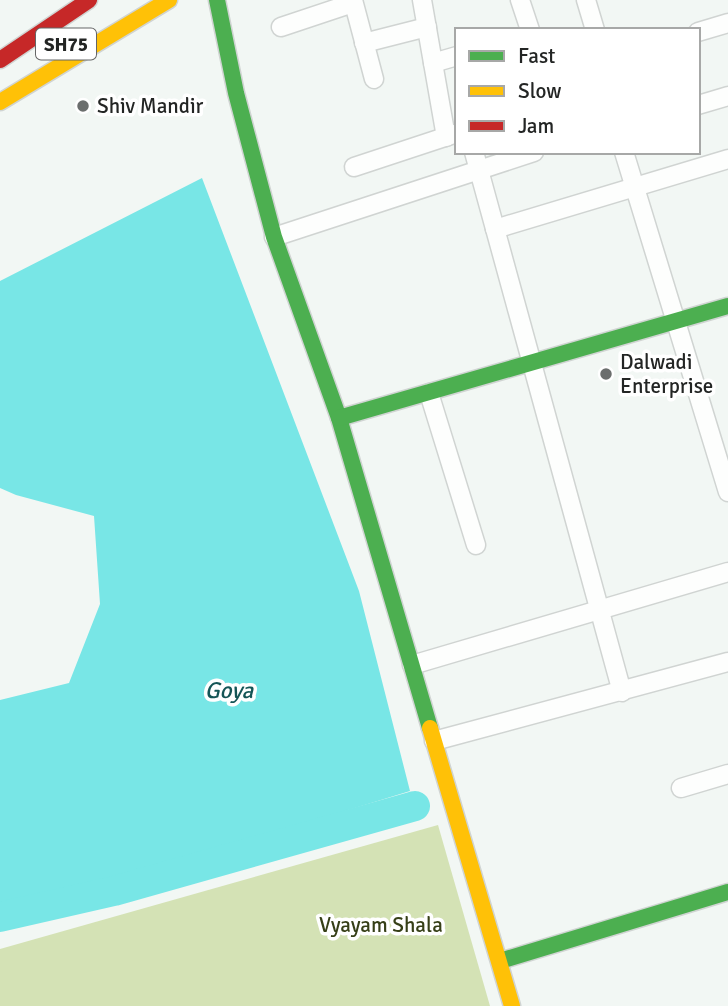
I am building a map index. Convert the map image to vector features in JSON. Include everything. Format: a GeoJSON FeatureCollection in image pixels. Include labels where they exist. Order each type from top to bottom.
{"type":"FeatureCollection","features":[{"type":"Feature","properties":{"kind":"street","name":"SH75"},"geometry":{"type":"LineString","coordinates":[[0,60],[89,0]]}},
{"type":"Feature","properties":{"kind":"street"},"geometry":{"type":"LineString","coordinates":[[0,102],[169,0]]}},
{"type":"Feature","properties":{"kind":"street"},"geometry":{"type":"LineString","coordinates":[[217,0],[236,93],[274,237],[339,418],[512,1006]]}},
{"type":"Feature","properties":{"kind":"street"},"geometry":{"type":"LineString","coordinates":[[354,167],[451,135],[433,63],[422,0]]}},
{"type":"Feature","properties":{"kind":"street"},"geometry":{"type":"LineString","coordinates":[[520,0],[529,28]]}},
{"type":"Feature","properties":{"kind":"street"},"geometry":{"type":"LineString","coordinates":[[586,0],[594,28]]}},
{"type":"Feature","properties":{"kind":"street"},"geometry":{"type":"LineString","coordinates":[[281,27],[353,2],[374,79]]}},
{"type":"Feature","properties":{"kind":"street"},"geometry":{"type":"LineString","coordinates":[[700,31],[728,23]]}},
{"type":"Feature","properties":{"kind":"street"},"geometry":{"type":"LineString","coordinates":[[364,43],[427,27]]}},
{"type":"Feature","properties":{"kind":"street","name":"SH75"},"geometry":{"type":"LineString","coordinates":[[0,88],[77,37]]}},
{"type":"Feature","properties":{"kind":"street"},"geometry":{"type":"LineString","coordinates":[[433,63],[455,56]]}},
{"type":"Feature","properties":{"kind":"street"},"geometry":{"type":"LineString","coordinates":[[700,104],[728,96]]}},
{"type":"Feature","properties":{"kind":"street"},"geometry":{"type":"LineString","coordinates":[[274,237],[476,161],[521,154]]}},
{"type":"Feature","properties":{"kind":"street"},"geometry":{"type":"LineString","coordinates":[[625,154],[724,461],[728,492]]}},
{"type":"Feature","properties":{"kind":"street"},"geometry":{"type":"LineString","coordinates":[[495,229],[728,159]]}},
{"type":"Feature","properties":{"kind":"street"},"geometry":{"type":"LineString","coordinates":[[476,161],[622,692]]}},
{"type":"Feature","properties":{"kind":"street"},"geometry":{"type":"LineString","coordinates":[[339,418],[728,306]]}},
{"type":"Feature","properties":{"kind":"street"},"geometry":{"type":"LineString","coordinates":[[429,393],[476,545]]}},
{"type":"Feature","properties":{"kind":"street"},"geometry":{"type":"LineString","coordinates":[[412,665],[728,572]]}},
{"type":"Feature","properties":{"kind":"street"},"geometry":{"type":"LineString","coordinates":[[434,741],[728,662]]}},
{"type":"Feature","properties":{"kind":"street"},"geometry":{"type":"LineString","coordinates":[[681,788],[728,774]]}},
{"type":"Feature","properties":{"kind":"street"},"geometry":{"type":"LineString","coordinates":[[499,961],[728,892]]}},
{"type":"Feature","properties":{"kind":"green space","name":"Vyayam Shala"},"geometry":{"type":"Polygon","coordinates":[[[438,825],[490,1006],[0,1006],[0,949],[438,825]]]}},
{"type":"Feature","properties":{"kind":"water","name":"Goya"},"geometry":{"type":"Polygon","coordinates":[[[202,178],[359,591],[410,791],[0,917],[0,700],[69,683],[100,604],[94,516],[16,495],[0,488],[0,281],[202,178]]]}},
{"type":"Feature","properties":{"kind":"waterway"},"geometry":{"type":"LineString","coordinates":[[0,917],[114,891],[415,806]]}},
{"type":"Feature","properties":{"kind":"traffic: fast"},"geometry":{"type":"LineString","coordinates":[[217,0],[236,93],[274,237],[339,418],[430,728]]}},
{"type":"Feature","properties":{"kind":"traffic: fast"},"geometry":{"type":"LineString","coordinates":[[339,418],[728,306]]}},
{"type":"Feature","properties":{"kind":"traffic: fast"},"geometry":{"type":"LineString","coordinates":[[500,961],[728,892]]}},
{"type":"Feature","properties":{"kind":"traffic: slow"},"geometry":{"type":"LineString","coordinates":[[0,102],[169,0]]}},
{"type":"Feature","properties":{"kind":"traffic: slow"},"geometry":{"type":"LineString","coordinates":[[430,728],[512,1006]]}},
{"type":"Feature","properties":{"kind":"traffic: jam"},"geometry":{"type":"LineString","coordinates":[[0,60],[89,0]]}},
{"type":"Feature","properties":{"kind":"place","name":"Shiv Mandir"},"geometry":{"type":"Point","coordinates":[83,106]}},
{"type":"Feature","properties":{"kind":"place","name":"Dalwadi Enterprise"},"geometry":{"type":"Point","coordinates":[606,374]}}]}
